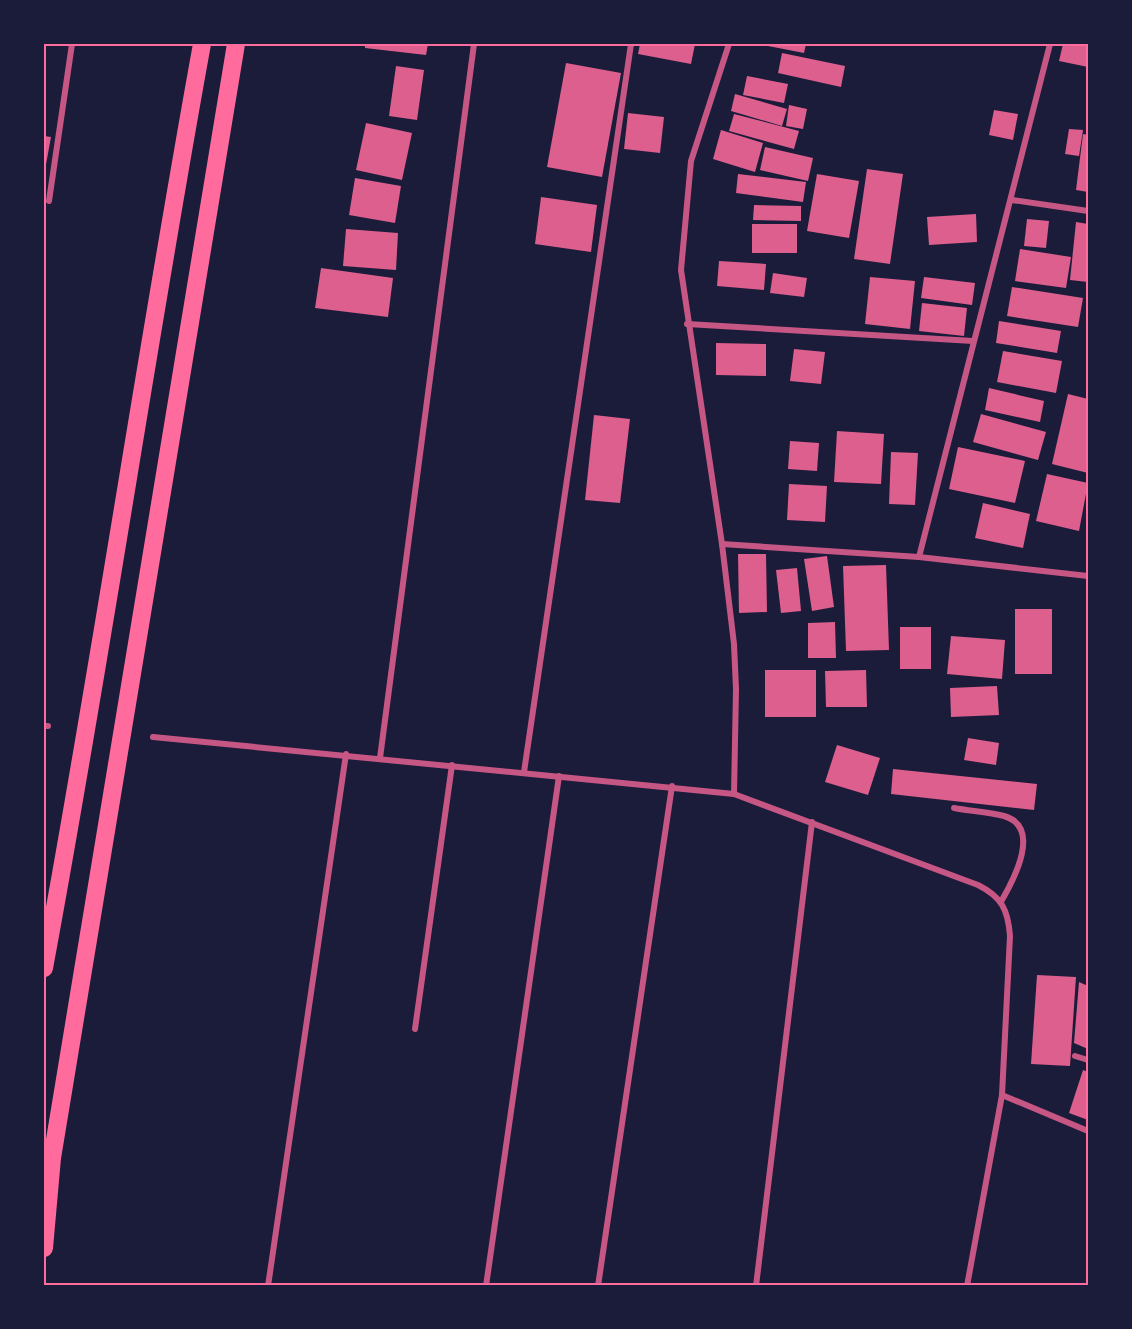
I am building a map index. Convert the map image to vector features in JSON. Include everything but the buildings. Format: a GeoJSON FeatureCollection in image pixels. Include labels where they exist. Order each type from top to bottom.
{"type":"FeatureCollection","features":[{"type":"Feature","properties":{"kind":"highway"},"geometry":{"type":"LineString","coordinates":[[44,968],[105,624],[164,256],[202,44]]}},
{"type":"Feature","properties":{"kind":"highway"},"geometry":{"type":"LineString","coordinates":[[44,1248],[52,1158],[236,44]]}},
{"type":"Feature","properties":{"kind":"street"},"geometry":{"type":"LineString","coordinates":[[49,201],[72,44]]}},
{"type":"Feature","properties":{"kind":"street"},"geometry":{"type":"LineString","coordinates":[[380,758],[474,44]]}},
{"type":"Feature","properties":{"kind":"street"},"geometry":{"type":"LineString","coordinates":[[524,772],[630,44]]}},
{"type":"Feature","properties":{"kind":"street"},"geometry":{"type":"LineString","coordinates":[[729,44],[691,161],[681,270],[687,324],[722,544],[736,689],[734,794]]}},
{"type":"Feature","properties":{"kind":"street"},"geometry":{"type":"LineString","coordinates":[[919,557],[1050,44]]}},
{"type":"Feature","properties":{"kind":"street"},"geometry":{"type":"LineString","coordinates":[[1012,200],[1089,211]]}},
{"type":"Feature","properties":{"kind":"street"},"geometry":{"type":"LineString","coordinates":[[687,324],[973,341]]}},
{"type":"Feature","properties":{"kind":"street"},"geometry":{"type":"LineString","coordinates":[[722,544],[919,557],[1089,576]]}},
{"type":"Feature","properties":{"kind":"street"},"geometry":{"type":"LineString","coordinates":[[153,737],[346,754],[734,794],[978,885],[1002,900],[1009,918],[1010,936],[1002,1095],[968,1286]]}},
{"type":"Feature","properties":{"kind":"street"},"geometry":{"type":"LineString","coordinates":[[268,1286],[346,754]]}},
{"type":"Feature","properties":{"kind":"street"},"geometry":{"type":"LineString","coordinates":[[415,1029],[452,765]]}},
{"type":"Feature","properties":{"kind":"street"},"geometry":{"type":"LineString","coordinates":[[486,1286],[559,776]]}},
{"type":"Feature","properties":{"kind":"street"},"geometry":{"type":"LineString","coordinates":[[598,1286],[672,786]]}},
{"type":"Feature","properties":{"kind":"street"},"geometry":{"type":"LineString","coordinates":[[954,808],[1006,816],[1018,825],[1023,840],[1022,854],[1018,870],[1002,900]]}},
{"type":"Feature","properties":{"kind":"street"},"geometry":{"type":"LineString","coordinates":[[756,1286],[812,822]]}},
{"type":"Feature","properties":{"kind":"street"},"geometry":{"type":"LineString","coordinates":[[1075,1056],[1089,1060]]}},
{"type":"Feature","properties":{"kind":"street"},"geometry":{"type":"LineString","coordinates":[[1002,1095],[1089,1131]]}}]}
